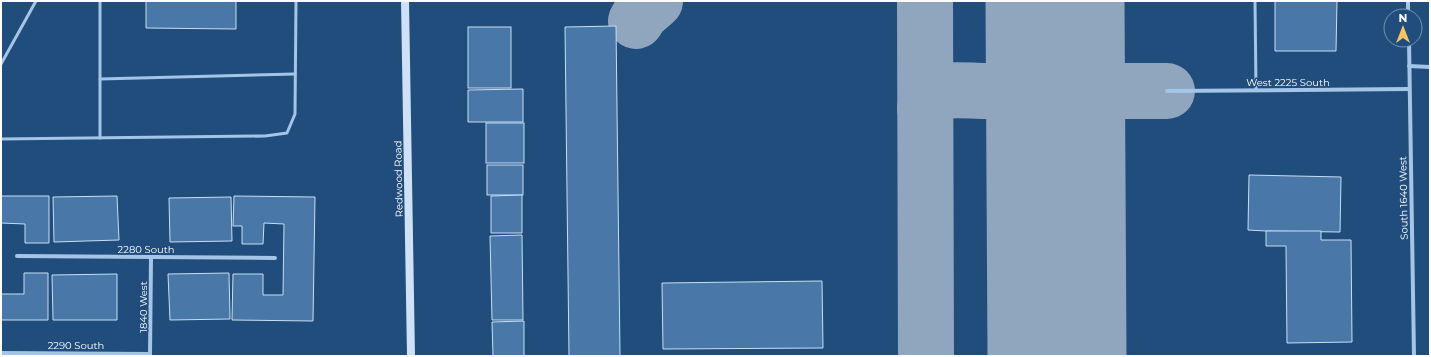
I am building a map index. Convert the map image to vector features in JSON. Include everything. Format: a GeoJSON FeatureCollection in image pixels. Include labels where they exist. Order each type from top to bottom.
{"type":"FeatureCollection","features":[{"type":"Feature","properties":{"kind":"main road","name":"Redwood Road"},"geometry":{"type":"LineString","coordinates":[[405,1],[411,356]]}},
{"type":"Feature","properties":{"kind":"street","name":"South 1640 West"},"geometry":{"type":"LineString","coordinates":[[1408,48],[1414,356]]}},
{"type":"Feature","properties":{"kind":"street"},"geometry":{"type":"LineString","coordinates":[[1409,66],[1430,67]]}},
{"type":"Feature","properties":{"kind":"street","name":"West 2225 South"},"geometry":{"type":"LineString","coordinates":[[1168,91],[1409,89]]}},
{"type":"Feature","properties":{"kind":"street","name":"2280 South"},"geometry":{"type":"LineString","coordinates":[[17,256],[275,258]]}},
{"type":"Feature","properties":{"kind":"street","name":"1840 West"},"geometry":{"type":"LineString","coordinates":[[150,355],[151,257]]}},
{"type":"Feature","properties":{"kind":"street","name":"2290 South"},"geometry":{"type":"LineString","coordinates":[[1,353],[150,355]]}},
{"type":"Feature","properties":{"kind":"lane"},"geometry":{"type":"LineString","coordinates":[[1,64],[36,1]]}},
{"type":"Feature","properties":{"kind":"lane"},"geometry":{"type":"LineString","coordinates":[[100,1],[100,138]]}},
{"type":"Feature","properties":{"kind":"lane"},"geometry":{"type":"LineString","coordinates":[[1,139],[265,136],[287,132],[295,114],[296,1]]}},
{"type":"Feature","properties":{"kind":"lane"},"geometry":{"type":"LineString","coordinates":[[1255,1],[1256,90]]}},
{"type":"Feature","properties":{"kind":"lane"},"geometry":{"type":"LineString","coordinates":[[100,79],[295,74]]}},
{"type":"Feature","properties":{"kind":"building"},"geometry":{"type":"Polygon","coordinates":[[[146,1],[236,1],[236,29],[146,28],[146,1]]]}},
{"type":"Feature","properties":{"kind":"building"},"geometry":{"type":"Polygon","coordinates":[[[1275,1],[1337,1],[1336,51],[1275,51],[1275,1]]]}},
{"type":"Feature","properties":{"kind":"building"},"geometry":{"type":"Polygon","coordinates":[[[616,26],[620,356],[569,356],[565,27],[616,26]]]}},
{"type":"Feature","properties":{"kind":"building"},"geometry":{"type":"Polygon","coordinates":[[[468,27],[511,27],[511,88],[468,88],[468,27]]]}},
{"type":"Feature","properties":{"kind":"building"},"geometry":{"type":"Polygon","coordinates":[[[523,89],[523,122],[468,122],[468,90],[523,89]]]}},
{"type":"Feature","properties":{"kind":"building"},"geometry":{"type":"Polygon","coordinates":[[[486,123],[524,123],[524,163],[486,163],[486,123]]]}},
{"type":"Feature","properties":{"kind":"building"},"geometry":{"type":"Polygon","coordinates":[[[487,165],[523,165],[523,195],[487,195],[487,165]]]}},
{"type":"Feature","properties":{"kind":"building"},"geometry":{"type":"Polygon","coordinates":[[[1249,175],[1341,177],[1340,232],[1248,230],[1249,175]]]}},
{"type":"Feature","properties":{"kind":"building"},"geometry":{"type":"Polygon","coordinates":[[[522,195],[522,233],[491,233],[491,196],[522,195]]]}},
{"type":"Feature","properties":{"kind":"building"},"geometry":{"type":"Polygon","coordinates":[[[1,196],[49,196],[49,243],[25,243],[25,224],[1,223],[1,196]]]}},
{"type":"Feature","properties":{"kind":"building"},"geometry":{"type":"Polygon","coordinates":[[[117,196],[119,240],[54,242],[53,197],[117,196]]]}},
{"type":"Feature","properties":{"kind":"building"},"geometry":{"type":"Polygon","coordinates":[[[234,196],[315,197],[313,321],[232,320],[233,274],[263,274],[263,295],[283,295],[284,224],[264,223],[263,244],[242,244],[242,226],[233,226],[234,196]]]}},
{"type":"Feature","properties":{"kind":"building"},"geometry":{"type":"Polygon","coordinates":[[[231,197],[232,241],[170,242],[169,198],[231,197]]]}},
{"type":"Feature","properties":{"kind":"building"},"geometry":{"type":"Polygon","coordinates":[[[1266,231],[1321,231],[1321,240],[1351,240],[1352,342],[1287,343],[1286,246],[1266,246],[1266,231]]]}},
{"type":"Feature","properties":{"kind":"building"},"geometry":{"type":"Polygon","coordinates":[[[522,235],[523,320],[492,320],[490,236],[522,235]]]}},
{"type":"Feature","properties":{"kind":"building"},"geometry":{"type":"Polygon","coordinates":[[[24,273],[48,273],[48,320],[1,320],[1,294],[24,294],[24,273]]]}},
{"type":"Feature","properties":{"kind":"building"},"geometry":{"type":"Polygon","coordinates":[[[229,273],[230,319],[170,320],[168,274],[229,273]]]}},
{"type":"Feature","properties":{"kind":"building"},"geometry":{"type":"Polygon","coordinates":[[[117,274],[117,320],[53,320],[52,275],[117,274]]]}},
{"type":"Feature","properties":{"kind":"building"},"geometry":{"type":"Polygon","coordinates":[[[822,281],[823,348],[663,349],[662,283],[822,281]]]}},
{"type":"Feature","properties":{"kind":"building"},"geometry":{"type":"Polygon","coordinates":[[[524,321],[524,356],[493,356],[492,322],[524,321]]]}},
{"type":"Feature","properties":{"kind":"taxiway"},"geometry":{"type":"LineString","coordinates":[[636,21],[641,13],[655,1]]}},
{"type":"Feature","properties":{"kind":"taxiway"},"geometry":{"type":"LineString","coordinates":[[925,1],[926,356]]}},
{"type":"Feature","properties":{"kind":"taxiway"},"geometry":{"type":"LineString","coordinates":[[1022,91],[1034,87],[1043,79],[1050,69],[1055,57]]}},
{"type":"Feature","properties":{"kind":"taxiway"},"geometry":{"type":"LineString","coordinates":[[925,108],[933,96],[942,91],[959,90],[1023,92],[1040,99],[1052,118],[1056,133]]}},
{"type":"Feature","properties":{"kind":"taxiway"},"geometry":{"type":"LineString","coordinates":[[1056,133],[1066,108],[1074,98],[1086,91],[1167,91]]}},
{"type":"Feature","properties":{"kind":"runway"},"geometry":{"type":"LineString","coordinates":[[1055,1],[1057,356]]}}]}
